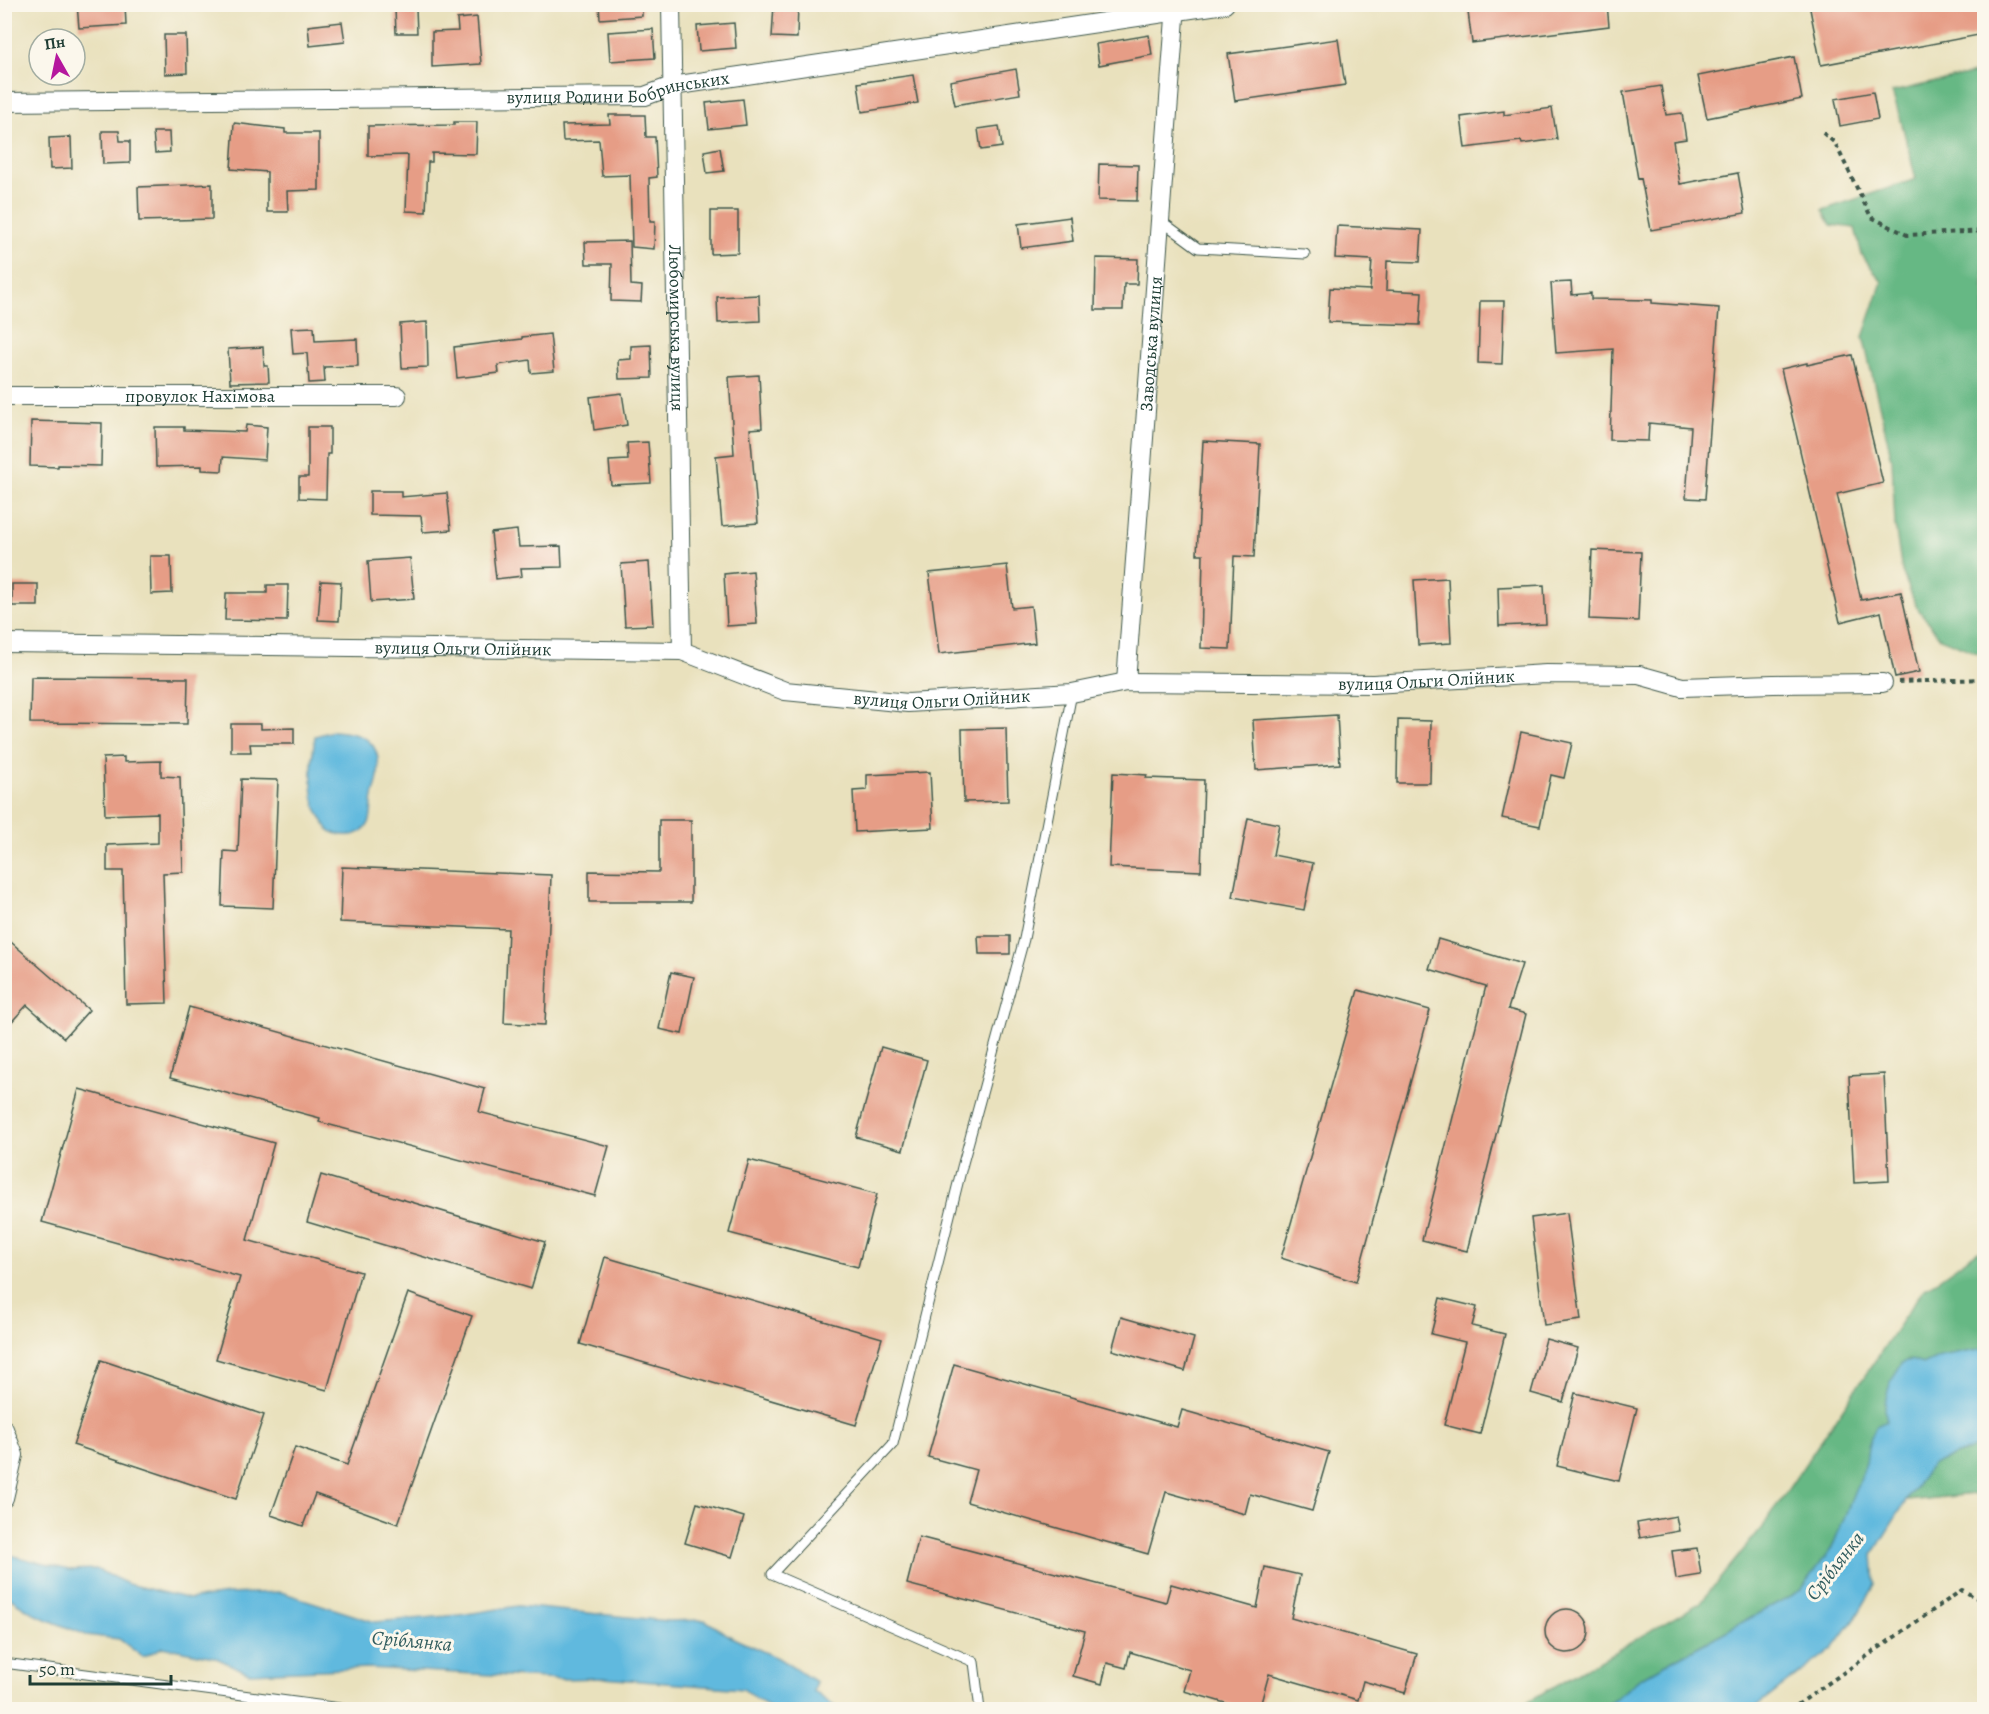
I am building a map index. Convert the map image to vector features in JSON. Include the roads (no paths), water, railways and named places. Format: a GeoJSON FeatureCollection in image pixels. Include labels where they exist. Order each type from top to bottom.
{"type":"FeatureCollection","features":[{"type":"Feature","properties":{"kind":"street","name":"Любомирська вулиця"},"geometry":{"type":"LineString","coordinates":[[671,4],[682,651]]}},
{"type":"Feature","properties":{"kind":"street","name":"вулиця Родини Бобринських"},"geometry":{"type":"LineString","coordinates":[[4,102],[645,96],[672,86],[1176,9],[1225,4]]}},
{"type":"Feature","properties":{"kind":"street","name":"Заводська вулиця"},"geometry":{"type":"LineString","coordinates":[[1126,682],[1176,9]]}},
{"type":"Feature","properties":{"kind":"street","name":"провулок Нахімова"},"geometry":{"type":"LineString","coordinates":[[4,396],[397,396]]}},
{"type":"Feature","properties":{"kind":"street","name":"вулиця Ольги Олійник"},"geometry":{"type":"LineString","coordinates":[[4,643],[682,651],[785,691],[908,703],[1072,693],[1126,682],[1373,684],[1569,674],[1639,675],[1682,687],[1883,683]]}},
{"type":"Feature","properties":{"kind":"street"},"geometry":{"type":"LineString","coordinates":[[4,1429],[14,1455],[4,1498]]}},
{"type":"Feature","properties":{"kind":"lane"},"geometry":{"type":"LineString","coordinates":[[1160,220],[1198,248],[1305,254]]}},
{"type":"Feature","properties":{"kind":"lane"},"geometry":{"type":"LineString","coordinates":[[980,1710],[974,1662],[772,1574],[893,1444],[962,1167],[1024,939],[1072,693]]}},
{"type":"Feature","properties":{"kind":"lane"},"geometry":{"type":"LineString","coordinates":[[4,1663],[355,1710]]}},
{"type":"Feature","properties":{"kind":"water"},"geometry":{"type":"Polygon","coordinates":[[[333,731],[361,737],[373,746],[377,754],[378,778],[370,820],[366,828],[354,835],[330,832],[318,812],[313,795],[312,764],[315,736],[333,731]]]}},
{"type":"Feature","properties":{"kind":"water","name":"Сріблянка"},"geometry":{"type":"Polygon","coordinates":[[[1984,1349],[1984,1447],[1980,1445],[1932,1464],[1873,1554],[1875,1585],[1858,1614],[1833,1648],[1753,1709],[1602,1709],[1641,1678],[1801,1590],[1832,1548],[1866,1463],[1871,1437],[1876,1426],[1887,1421],[1886,1398],[1894,1376],[1902,1363],[1910,1360],[1923,1365],[1940,1357],[1984,1349]]]}},
{"type":"Feature","properties":{"kind":"water","name":"Сріблянка"},"geometry":{"type":"Polygon","coordinates":[[[10,1555],[69,1570],[96,1569],[128,1584],[190,1599],[228,1594],[281,1592],[375,1622],[460,1615],[518,1606],[668,1621],[705,1620],[733,1638],[778,1658],[816,1682],[813,1691],[838,1709],[772,1709],[743,1689],[603,1678],[562,1679],[368,1668],[249,1673],[214,1657],[163,1647],[143,1657],[119,1639],[86,1635],[36,1615],[5,1595],[5,1573],[10,1555]]]}}]}
